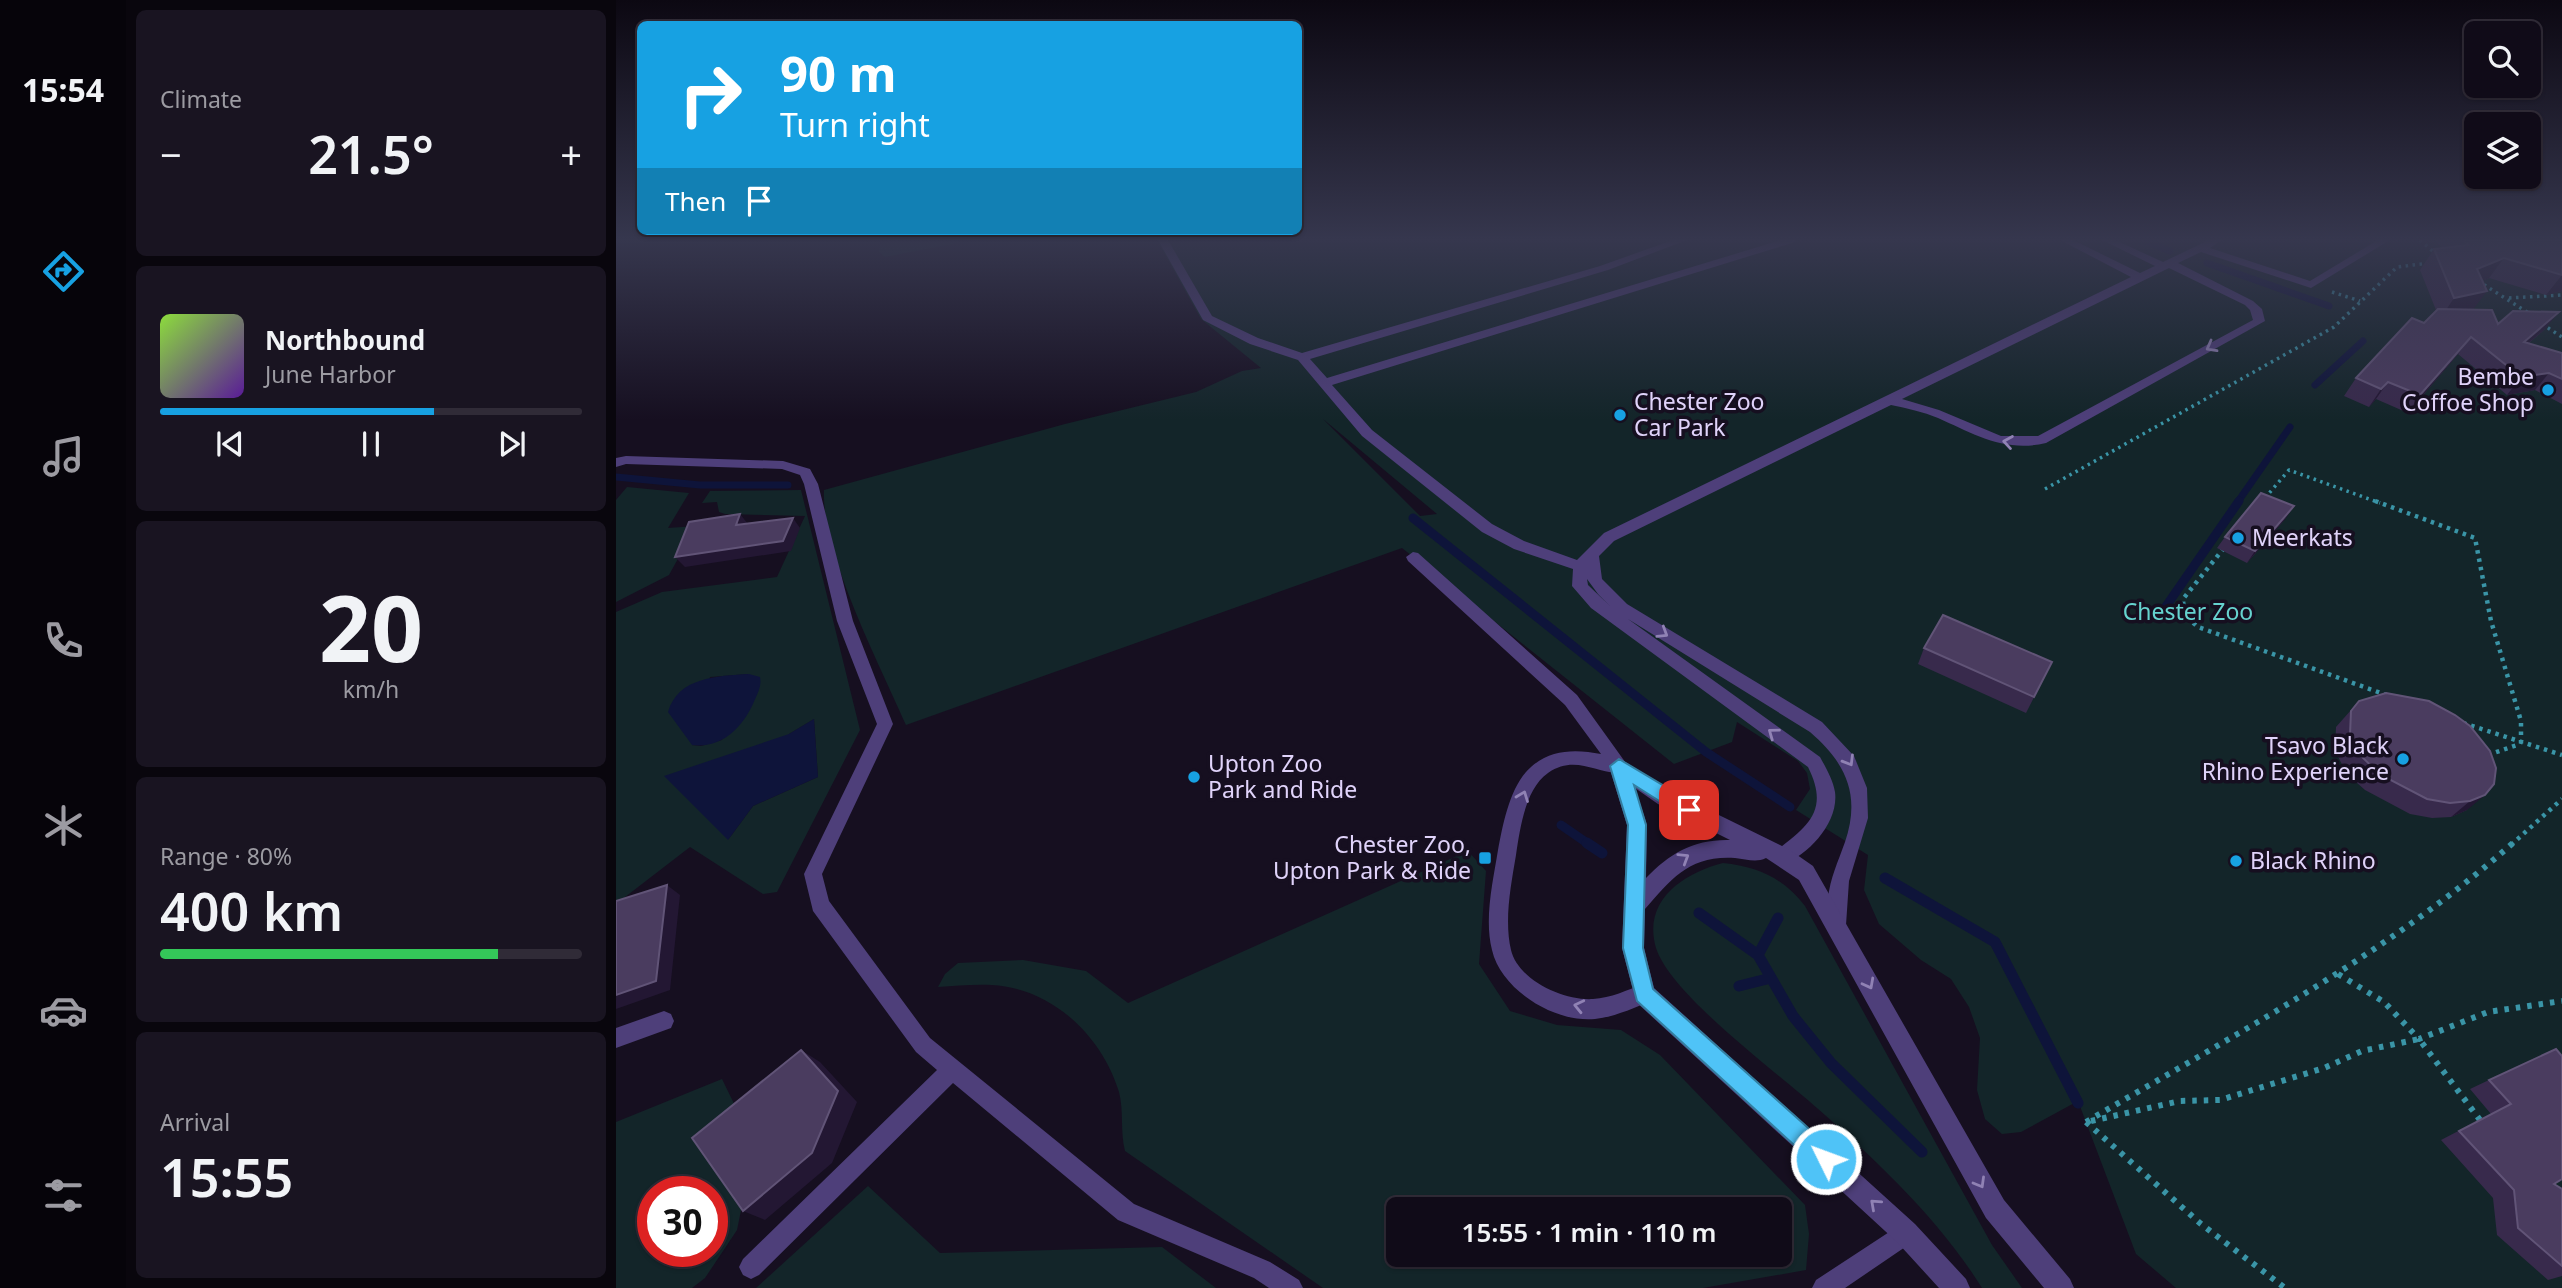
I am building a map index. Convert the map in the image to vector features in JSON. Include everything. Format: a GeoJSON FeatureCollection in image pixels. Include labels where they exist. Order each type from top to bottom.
{"type":"FeatureCollection","features":[{"type":"Feature","properties":{"kind":"street"},"geometry":{"type":"LineString","coordinates":[[1619,766],[1665,798],[1783,856],[1806,873],[1995,1209],[2061,1288]]}},
{"type":"Feature","properties":{"kind":"street"},"geometry":{"type":"LineString","coordinates":[[1619,766],[1637,825],[1633,948],[1644,994],[1906,1233],[1956,1288]]}},
{"type":"Feature","properties":{"kind":"street"},"geometry":{"type":"LineString","coordinates":[[1635,905],[1680,859],[1702,848],[1729,847],[1783,856]]}},
{"type":"Feature","properties":{"kind":"lane"},"geometry":{"type":"LineString","coordinates":[[1197,300],[1207,318],[1254,341],[1302,358],[1367,433],[1487,528],[1519,545],[1580,566]]}},
{"type":"Feature","properties":{"kind":"lane"},"geometry":{"type":"LineString","coordinates":[[1302,358],[1495,300]]}},
{"type":"Feature","properties":{"kind":"lane"},"geometry":{"type":"LineString","coordinates":[[1324,383],[1595,300]]}},
{"type":"Feature","properties":{"kind":"lane"},"geometry":{"type":"LineString","coordinates":[[1783,856],[1815,833],[1826,803],[1827,783],[1814,762],[1596,604],[1580,586],[1580,566],[1609,537],[2091,300]]}},
{"type":"Feature","properties":{"kind":"lane"},"geometry":{"type":"LineString","coordinates":[[1888,400],[1924,408],[1978,435],[2020,444],[2040,440],[2259,321],[2256,309],[2243,300]]}},
{"type":"Feature","properties":{"kind":"lane"},"geometry":{"type":"LineString","coordinates":[[616,463],[626,460],[783,465],[805,472],[811,484],[845,621],[885,724],[813,874],[820,905],[923,1045],[1126,1212],[1262,1270],[1291,1288]]}},
{"type":"Feature","properties":{"kind":"lane"},"geometry":{"type":"LineString","coordinates":[[1592,552],[1590,573],[1597,585],[1622,607],[1816,727],[1850,759],[1859,779],[1861,806],[1856,835],[1840,880],[1836,925]]}},
{"type":"Feature","properties":{"kind":"lane"},"geometry":{"type":"LineString","coordinates":[[1413,557],[1571,700],[1619,766]]}},
{"type":"Feature","properties":{"kind":"lane"},"geometry":{"type":"LineString","coordinates":[[1619,766],[1582,757],[1552,761],[1532,776],[1522,794],[1502,878],[1500,937],[1506,964],[1526,985],[1556,1001],[1590,1009],[1644,994]]}},
{"type":"Feature","properties":{"kind":"lane"},"geometry":{"type":"LineString","coordinates":[[616,1038],[664,1021]]}},
{"type":"Feature","properties":{"kind":"lane"},"geometry":{"type":"LineString","coordinates":[[751,1267],[953,1069]]}},
{"type":"Feature","properties":{"kind":"lane"},"geometry":{"type":"LineString","coordinates":[[1824,1288],[1906,1233]]}},
{"type":"Feature","properties":{"kind":"path"},"geometry":{"type":"LineString","coordinates":[[2045,489],[2334,327],[2361,302],[2355,300]]}},
{"type":"Feature","properties":{"kind":"path"},"geometry":{"type":"LineString","coordinates":[[2511,300],[2530,315]]}},
{"type":"Feature","properties":{"kind":"path"},"geometry":{"type":"LineString","coordinates":[[2542,323],[2562,337]]}},
{"type":"Feature","properties":{"kind":"path"},"geometry":{"type":"LineString","coordinates":[[2262,502],[2289,470],[2475,538],[2491,621],[2521,722],[2521,744]]}},
{"type":"Feature","properties":{"kind":"path"},"geometry":{"type":"LineString","coordinates":[[2227,545],[2183,599],[2184,615],[2199,628],[2392,697]]}},
{"type":"Feature","properties":{"kind":"path"},"geometry":{"type":"LineString","coordinates":[[2456,720],[2521,744],[2562,755]]}},
{"type":"Feature","properties":{"kind":"path"},"geometry":{"type":"LineString","coordinates":[[2485,756],[2521,744]]}},
{"type":"Feature","properties":{"kind":"path"},"geometry":{"type":"LineString","coordinates":[[2087,1122],[2338,974],[2472,878],[2562,799]]}},
{"type":"Feature","properties":{"kind":"path"},"geometry":{"type":"LineString","coordinates":[[2338,974],[2384,1002],[2419,1039],[2486,1128]]}},
{"type":"Feature","properties":{"kind":"path"},"geometry":{"type":"LineString","coordinates":[[2087,1122],[2180,1101],[2220,1100],[2324,1068],[2362,1051],[2419,1039],[2488,1012],[2562,1001]]}},
{"type":"Feature","properties":{"kind":"path"},"geometry":{"type":"LineString","coordinates":[[2087,1122],[2202,1224],[2285,1288]]}},
{"type":"Feature","properties":{"kind":"green space","name":"Chester Zoo"},"geometry":{"type":"Polygon","coordinates":[[[1190,300],[2562,300],[2562,1288],[2176,1288],[2136,1254],[2078,1101],[2021,1132],[2002,1134],[1985,1119],[1977,1090],[1980,1038],[1969,1007],[1951,979],[1921,960],[1879,924],[1864,890],[1868,855],[1796,810],[1810,789],[1807,773],[1798,761],[1737,722],[1732,742],[1674,764],[1402,548],[906,725],[842,576],[832,544],[824,490],[1065,424],[1196,392],[1242,371],[1261,368],[1201,319],[1190,300]],[[1323,419],[1420,516],[1437,514],[1323,419]]]}},
{"type":"Feature","properties":{"kind":"green space"},"geometry":{"type":"Polygon","coordinates":[[[627,487],[689,493],[668,528],[696,526],[669,575],[616,602],[616,500],[627,487]]]}},
{"type":"Feature","properties":{"kind":"green space"},"geometry":{"type":"Polygon","coordinates":[[[801,490],[860,730],[777,892],[763,894],[690,847],[616,904],[616,612],[662,592],[777,577],[805,516],[725,514],[719,512],[717,502],[702,503],[710,491],[801,490]],[[749,674],[710,677],[692,745],[701,746],[722,740],[749,674]],[[814,719],[789,734],[728,840],[753,806],[818,777],[814,719]]]}},
{"type":"Feature","properties":{"kind":"green space"},"geometry":{"type":"Polygon","coordinates":[[[1468,851],[1486,871],[1479,964],[1510,1011],[1557,1025],[1621,1030],[1660,1055],[1805,1205],[1809,1234],[1806,1270],[1703,1288],[1323,1288],[1125,1151],[1119,1092],[1111,1071],[1087,1034],[1072,1019],[1054,1005],[1014,988],[992,985],[938,987],[945,974],[958,963],[1023,960],[1086,971],[1128,1003],[1468,851]]]}},
{"type":"Feature","properties":{"kind":"green space"},"geometry":{"type":"Polygon","coordinates":[[[1723,863],[1748,867],[1779,881],[1805,906],[1992,1245],[2022,1288],[1982,1288],[1947,1238],[1885,1170],[1703,1010],[1666,967],[1656,948],[1653,931],[1655,916],[1661,903],[1681,882],[1723,863]]]}},
{"type":"Feature","properties":{"kind":"green space"},"geometry":{"type":"Polygon","coordinates":[[[722,1079],[744,1124],[745,1191],[737,1230],[728,1244],[728,1176],[637,1176],[637,1267],[712,1267],[705,1278],[692,1288],[616,1288],[616,1122],[722,1079]]]}},
{"type":"Feature","properties":{"kind":"green space"},"geometry":{"type":"Polygon","coordinates":[[[868,1186],[940,1253],[1162,1247],[1216,1288],[756,1288],[868,1186]]]}},
{"type":"Feature","properties":{"kind":"shaded area"},"geometry":{"type":"Polygon","coordinates":[[[749,674],[760,677],[759,691],[737,729],[712,744],[692,745],[668,712],[673,700],[680,692],[700,681],[749,674]]]}},
{"type":"Feature","properties":{"kind":"shaded area"},"geometry":{"type":"Polygon","coordinates":[[[814,719],[818,777],[753,806],[728,840],[664,776],[789,734],[814,719]]]}},
{"type":"Feature","properties":{"kind":"building"},"geometry":{"type":"Polygon","coordinates":[[[2438,309],[2492,310],[2498,324],[2513,311],[2559,312],[2524,342],[2562,353],[2562,379],[2549,373],[2521,377],[2471,337],[2420,395],[2388,382],[2381,389],[2356,378],[2412,318],[2424,323],[2438,309]]]}},
{"type":"Feature","properties":{"kind":"building"},"geometry":{"type":"Polygon","coordinates":[[[2261,493],[2294,506],[2255,551],[2225,537],[2261,493]]]}},
{"type":"Feature","properties":{"kind":"building"},"geometry":{"type":"Polygon","coordinates":[[[740,514],[736,525],[793,518],[783,541],[675,557],[689,522],[740,514]]]}},
{"type":"Feature","properties":{"kind":"building"},"geometry":{"type":"Polygon","coordinates":[[[1943,615],[2052,662],[2034,697],[1924,648],[1943,615]]]}},
{"type":"Feature","properties":{"kind":"building","name":"Tsavo Black Rhino Experience"},"geometry":{"type":"Polygon","coordinates":[[[2386,693],[2429,701],[2470,726],[2490,751],[2496,768],[2494,784],[2485,795],[2470,801],[2450,803],[2427,799],[2381,775],[2363,758],[2350,735],[2351,711],[2359,701],[2386,693]]]}},
{"type":"Feature","properties":{"kind":"building"},"geometry":{"type":"Polygon","coordinates":[[[667,885],[656,981],[616,995],[616,901],[667,885]]]}},
{"type":"Feature","properties":{"kind":"building"},"geometry":{"type":"Polygon","coordinates":[[[2556,1049],[2562,1056],[2562,1179],[2554,1184],[2562,1189],[2562,1266],[2518,1228],[2514,1190],[2459,1131],[2511,1104],[2489,1080],[2556,1049]]]}},
{"type":"Feature","properties":{"kind":"building"},"geometry":{"type":"Polygon","coordinates":[[[801,1050],[838,1091],[812,1153],[743,1211],[728,1190],[728,1176],[719,1176],[692,1138],[801,1050]]]}},
{"type":"Feature","properties":{"kind":"waterway"},"geometry":{"type":"LineString","coordinates":[[2312,300],[2329,306]]}},
{"type":"Feature","properties":{"kind":"waterway"},"geometry":{"type":"LineString","coordinates":[[2315,385],[2363,341]]}},
{"type":"Feature","properties":{"kind":"waterway"},"geometry":{"type":"LineString","coordinates":[[2237,503],[2290,427]]}},
{"type":"Feature","properties":{"kind":"waterway"},"geometry":{"type":"LineString","coordinates":[[616,477],[700,485],[788,485]]}},
{"type":"Feature","properties":{"kind":"waterway"},"geometry":{"type":"LineString","coordinates":[[2160,615],[2239,501]]}},
{"type":"Feature","properties":{"kind":"waterway"},"geometry":{"type":"LineString","coordinates":[[1413,518],[1706,752],[1790,807]]}},
{"type":"Feature","properties":{"kind":"waterway"},"geometry":{"type":"LineString","coordinates":[[1561,825],[1590,845]]}},
{"type":"Feature","properties":{"kind":"waterway"},"geometry":{"type":"LineString","coordinates":[[1590,845],[1602,853]]}},
{"type":"Feature","properties":{"kind":"waterway"},"geometry":{"type":"LineString","coordinates":[[1885,878],[1995,942],[2078,1103]]}},
{"type":"Feature","properties":{"kind":"waterway"},"geometry":{"type":"LineString","coordinates":[[1699,913],[1758,955]]}},
{"type":"Feature","properties":{"kind":"waterway"},"geometry":{"type":"LineString","coordinates":[[1758,955],[1778,918]]}},
{"type":"Feature","properties":{"kind":"waterway"},"geometry":{"type":"LineString","coordinates":[[1758,955],[1793,1016],[1831,1063],[1922,1152]]}},
{"type":"Feature","properties":{"kind":"waterway"},"geometry":{"type":"LineString","coordinates":[[1739,986],[1771,978]]}},
{"type":"Feature","properties":{"kind":"place","name":"Bembe Coffoe Shop"},"geometry":{"type":"Point","coordinates":[2548,390]}},
{"type":"Feature","properties":{"kind":"place","name":"Chester Zoo Car Park"},"geometry":{"type":"Point","coordinates":[1620,415]}},
{"type":"Feature","properties":{"kind":"place","name":"Meerkats"},"geometry":{"type":"Point","coordinates":[2238,538]}},
{"type":"Feature","properties":{"kind":"place","name":"Tsavo Black Rhino Experience"},"geometry":{"type":"Point","coordinates":[2403,759]}},
{"type":"Feature","properties":{"kind":"place","name":"Upton Zoo Park and Ride"},"geometry":{"type":"Point","coordinates":[1194,777]}},
{"type":"Feature","properties":{"kind":"place","name":"Chester Zoo, Upton Park & Ride"},"geometry":{"type":"Point","coordinates":[1485,858]}},
{"type":"Feature","properties":{"kind":"place","name":"Black Rhino"},"geometry":{"type":"Point","coordinates":[2236,861]}},
{"type":"Feature","properties":{"kind":"route"},"geometry":{"type":"LineString","coordinates":[[1689,810],[1665,798],[1619,766],[1637,825],[1633,948],[1644,994],[1826,1159]]}}]}
